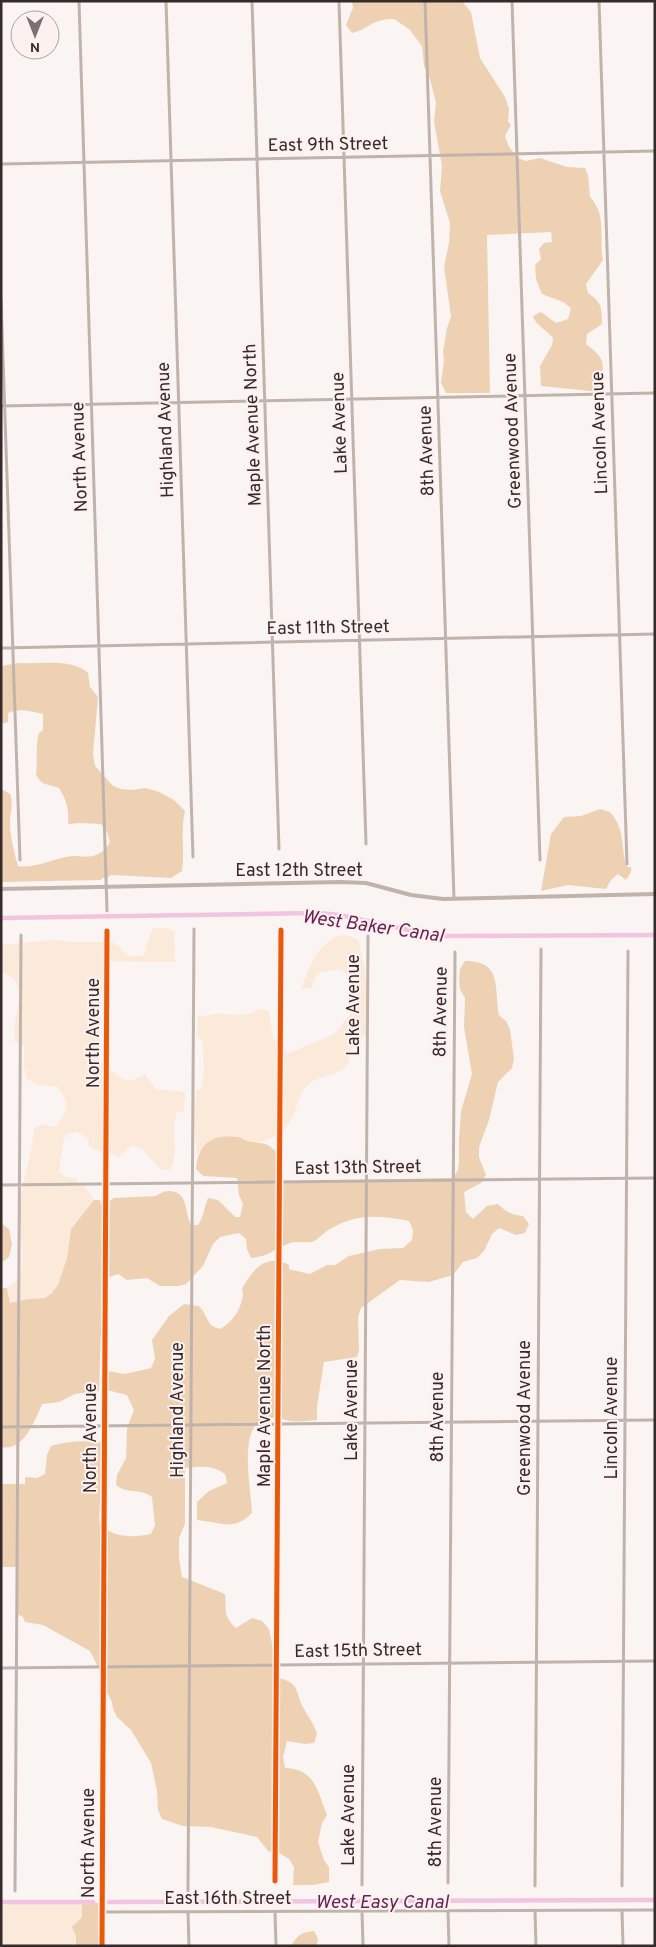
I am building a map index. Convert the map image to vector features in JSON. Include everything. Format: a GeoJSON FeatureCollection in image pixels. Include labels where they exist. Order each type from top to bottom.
{"type":"FeatureCollection","features":[{"type":"Feature","properties":{"kind":"street","name":"North Avenue"},"geometry":{"type":"LineString","coordinates":[[79,1],[107,911]]}},
{"type":"Feature","properties":{"kind":"street","name":"Highland Avenue"},"geometry":{"type":"LineString","coordinates":[[166,1],[193,857]]}},
{"type":"Feature","properties":{"kind":"street","name":"Maple Avenue North"},"geometry":{"type":"LineString","coordinates":[[252,1],[279,849]]}},
{"type":"Feature","properties":{"kind":"street","name":"Lake Avenue"},"geometry":{"type":"LineString","coordinates":[[338,1],[366,844]]}},
{"type":"Feature","properties":{"kind":"street","name":"8th Avenue"},"geometry":{"type":"LineString","coordinates":[[425,1],[454,899]]}},
{"type":"Feature","properties":{"kind":"street","name":"Greenwood Avenue"},"geometry":{"type":"LineString","coordinates":[[512,1],[540,860]]}},
{"type":"Feature","properties":{"kind":"street","name":"Lincoln Avenue"},"geometry":{"type":"LineString","coordinates":[[599,1],[627,864]]}},
{"type":"Feature","properties":{"kind":"street","name":"East 9th Street"},"geometry":{"type":"LineString","coordinates":[[1,164],[655,151]]}},
{"type":"Feature","properties":{"kind":"street"},"geometry":{"type":"LineString","coordinates":[[1,299],[3,406],[20,860]]}},
{"type":"Feature","properties":{"kind":"street"},"geometry":{"type":"LineString","coordinates":[[3,406],[655,393]]}},
{"type":"Feature","properties":{"kind":"street","name":"East 11th Street"},"geometry":{"type":"LineString","coordinates":[[1,648],[655,634]]}},
{"type":"Feature","properties":{"kind":"street","name":"East 12th Street"},"geometry":{"type":"LineString","coordinates":[[1,889],[359,882],[422,897],[454,899],[655,894]]}},
{"type":"Feature","properties":{"kind":"street","name":"Highland Avenue"},"geometry":{"type":"LineString","coordinates":[[188,1891],[194,929]]}},
{"type":"Feature","properties":{"kind":"street","name":"Maple Avenue North"},"geometry":{"type":"LineString","coordinates":[[276,1881],[281,930]]}},
{"type":"Feature","properties":{"kind":"street","name":"North Avenue"},"geometry":{"type":"LineString","coordinates":[[102,1946],[107,931]]}},
{"type":"Feature","properties":{"kind":"street"},"geometry":{"type":"LineString","coordinates":[[15,1890],[21,935]]}},
{"type":"Feature","properties":{"kind":"street","name":"Lake Avenue"},"geometry":{"type":"LineString","coordinates":[[362,1885],[368,936]]}},
{"type":"Feature","properties":{"kind":"street","name":"Greenwood Avenue"},"geometry":{"type":"LineString","coordinates":[[535,1886],[541,949]]}},
{"type":"Feature","properties":{"kind":"street","name":"Lincoln Avenue"},"geometry":{"type":"LineString","coordinates":[[622,1886],[628,951]]}},
{"type":"Feature","properties":{"kind":"street","name":"8th Avenue"},"geometry":{"type":"LineString","coordinates":[[448,1883],[455,952]]}},
{"type":"Feature","properties":{"kind":"street","name":"East 13th Street"},"geometry":{"type":"LineString","coordinates":[[1,1185],[655,1178]]}},
{"type":"Feature","properties":{"kind":"street"},"geometry":{"type":"LineString","coordinates":[[1,1427],[655,1420]]}},
{"type":"Feature","properties":{"kind":"street","name":"East 15th Street"},"geometry":{"type":"LineString","coordinates":[[1,1668],[655,1661]]}},
{"type":"Feature","properties":{"kind":"street"},"geometry":{"type":"LineString","coordinates":[[622,1910],[623,1946]]}},
{"type":"Feature","properties":{"kind":"street","name":"East 16th Street"},"geometry":{"type":"LineString","coordinates":[[102,1912],[655,1910]]}},
{"type":"Feature","properties":{"kind":"street"},"geometry":{"type":"LineString","coordinates":[[362,1911],[362,1946]]}},
{"type":"Feature","properties":{"kind":"street"},"geometry":{"type":"LineString","coordinates":[[448,1911],[449,1946]]}},
{"type":"Feature","properties":{"kind":"street"},"geometry":{"type":"LineString","coordinates":[[535,1911],[536,1946]]}},
{"type":"Feature","properties":{"kind":"street"},"geometry":{"type":"LineString","coordinates":[[188,1912],[189,1946]]}},
{"type":"Feature","properties":{"kind":"street"},"geometry":{"type":"LineString","coordinates":[[275,1912],[276,1946]]}},
{"type":"Feature","properties":{"kind":"shaded area"},"geometry":{"type":"Polygon","coordinates":[[[352,1],[462,1],[471,12],[480,58],[505,97],[509,109],[508,121],[511,125],[505,136],[509,147],[518,158],[526,161],[540,158],[567,167],[585,168],[588,175],[590,197],[599,211],[601,219],[603,260],[586,284],[588,293],[599,303],[601,309],[602,324],[587,334],[586,344],[594,350],[602,361],[600,392],[541,386],[540,366],[552,345],[553,338],[536,322],[533,316],[541,312],[556,323],[568,319],[571,308],[563,302],[542,294],[536,279],[535,265],[541,259],[539,249],[544,243],[552,242],[551,232],[487,235],[490,393],[446,393],[441,383],[444,360],[443,352],[451,316],[444,267],[449,243],[450,223],[440,191],[442,166],[434,122],[436,103],[430,79],[424,66],[422,46],[409,29],[394,19],[386,19],[352,33],[346,25],[353,8],[352,1]]]}},
{"type":"Feature","properties":{"kind":"shaded area"},"geometry":{"type":"Polygon","coordinates":[[[18,663],[64,663],[81,668],[88,673],[90,687],[98,697],[93,754],[95,766],[113,786],[121,789],[133,790],[144,788],[157,791],[174,800],[185,811],[182,871],[171,878],[111,875],[101,880],[1,882],[1,789],[10,794],[11,798],[11,833],[18,866],[38,865],[72,856],[93,856],[106,848],[110,842],[106,829],[101,824],[68,824],[67,805],[59,788],[42,783],[36,775],[37,743],[39,733],[43,730],[43,714],[25,710],[12,711],[8,713],[8,722],[1,724],[1,666],[18,663]]]}},
{"type":"Feature","properties":{"kind":"shaded area"},"geometry":{"type":"Polygon","coordinates":[[[600,809],[610,812],[621,832],[627,867],[631,867],[631,872],[626,880],[618,874],[611,880],[606,889],[568,885],[541,891],[551,834],[564,817],[581,816],[600,809]]]}},
{"type":"Feature","properties":{"kind":"shaded area"},"geometry":{"type":"Polygon","coordinates":[[[154,928],[174,931],[175,962],[103,961],[99,1061],[125,1079],[130,1080],[145,1074],[156,1089],[185,1092],[184,1112],[177,1112],[175,1119],[174,1155],[171,1169],[161,1170],[141,1148],[132,1145],[119,1157],[89,1146],[88,1138],[76,1132],[66,1134],[59,1172],[66,1177],[76,1178],[79,1186],[85,1186],[94,1200],[71,1229],[67,1258],[58,1285],[52,1293],[45,1298],[10,1303],[8,1289],[6,1288],[18,1280],[22,1268],[21,1200],[34,1129],[42,1124],[53,1127],[65,1113],[66,1103],[65,1098],[57,1087],[36,1084],[26,1078],[24,1045],[15,1042],[15,1025],[19,1000],[18,987],[15,981],[1,972],[1,945],[53,940],[112,942],[132,957],[144,955],[149,937],[154,928]]]}},
{"type":"Feature","properties":{"kind":"shaded area"},"geometry":{"type":"Polygon","coordinates":[[[339,935],[350,936],[358,940],[365,975],[367,1035],[356,1043],[346,1066],[342,1070],[315,1080],[307,1086],[303,1091],[292,1119],[278,1134],[260,1142],[231,1136],[219,1137],[209,1142],[197,1156],[194,1122],[196,1090],[201,1089],[204,1072],[203,1042],[197,1036],[198,1015],[243,1015],[260,1009],[269,1011],[273,1038],[287,1054],[334,1034],[353,1011],[357,1002],[357,992],[348,975],[340,969],[321,972],[314,979],[312,988],[302,989],[310,965],[320,950],[339,935]]]}},
{"type":"Feature","properties":{"kind":"shaded area"},"geometry":{"type":"Polygon","coordinates":[[[465,961],[477,962],[486,966],[491,971],[496,986],[499,1015],[506,1021],[510,1030],[514,1059],[512,1068],[498,1082],[489,1120],[479,1147],[479,1157],[486,1175],[481,1183],[464,1192],[466,1212],[473,1219],[487,1206],[498,1204],[509,1213],[523,1216],[529,1224],[525,1233],[516,1235],[499,1228],[492,1234],[484,1251],[477,1258],[463,1262],[453,1275],[429,1282],[400,1280],[361,1308],[358,1317],[359,1350],[357,1357],[324,1362],[317,1406],[317,1420],[293,1421],[270,1418],[259,1422],[252,1430],[249,1443],[248,1474],[252,1513],[245,1519],[232,1524],[197,1520],[197,1502],[209,1491],[227,1483],[225,1474],[216,1469],[206,1467],[185,1468],[185,1524],[179,1538],[179,1558],[182,1577],[225,1594],[227,1616],[236,1628],[252,1618],[262,1621],[269,1629],[279,1678],[286,1680],[294,1686],[317,1734],[314,1743],[305,1744],[287,1741],[283,1757],[285,1768],[303,1772],[314,1782],[327,1815],[322,1823],[318,1842],[324,1860],[329,1867],[329,1882],[313,1885],[293,1885],[294,1867],[289,1859],[279,1853],[268,1851],[257,1837],[211,1827],[183,1826],[162,1819],[158,1810],[157,1791],[151,1763],[131,1730],[117,1717],[104,1687],[99,1669],[90,1651],[43,1625],[25,1622],[23,1617],[17,1614],[16,1567],[1,1567],[1,1484],[25,1484],[25,1477],[37,1478],[45,1474],[47,1455],[51,1446],[77,1442],[103,1443],[104,1463],[99,1522],[109,1531],[122,1536],[151,1534],[155,1525],[152,1497],[142,1492],[125,1490],[116,1485],[117,1475],[126,1458],[127,1428],[134,1410],[127,1395],[107,1390],[108,1371],[125,1374],[151,1368],[155,1359],[152,1340],[169,1316],[184,1304],[199,1306],[215,1328],[220,1329],[225,1326],[238,1310],[243,1295],[242,1288],[247,1280],[256,1269],[267,1262],[281,1262],[289,1265],[289,1269],[310,1274],[327,1265],[335,1265],[349,1256],[380,1249],[403,1248],[412,1240],[413,1230],[409,1221],[387,1217],[358,1218],[338,1224],[316,1240],[290,1243],[267,1254],[251,1258],[247,1249],[246,1239],[239,1233],[220,1237],[213,1244],[203,1266],[186,1284],[179,1286],[160,1286],[147,1278],[127,1280],[118,1274],[107,1278],[101,1286],[99,1391],[75,1394],[59,1402],[42,1404],[28,1433],[16,1445],[9,1447],[1,1447],[1,1288],[7,1288],[10,1303],[45,1298],[52,1293],[58,1285],[67,1258],[71,1229],[94,1200],[100,1200],[101,1204],[114,1198],[156,1196],[162,1192],[170,1191],[177,1192],[184,1200],[190,1223],[193,1227],[200,1222],[208,1198],[218,1200],[235,1217],[240,1217],[243,1204],[239,1195],[237,1178],[203,1176],[196,1169],[197,1160],[203,1147],[208,1142],[221,1137],[239,1137],[270,1146],[279,1158],[280,1179],[288,1181],[453,1178],[458,1170],[461,1111],[472,1074],[464,1027],[465,998],[460,989],[459,979],[460,969],[465,961]]]}},
{"type":"Feature","properties":{"kind":"shaded area"},"geometry":{"type":"Polygon","coordinates":[[[1,1223],[9,1229],[12,1245],[9,1257],[1,1263],[1,1223]]]}},
{"type":"Feature","properties":{"kind":"shaded area"},"geometry":{"type":"Polygon","coordinates":[[[82,1903],[82,1917],[72,1927],[76,1936],[76,1946],[1,1946],[1,1904],[82,1903]]]}},
{"type":"Feature","properties":{"kind":"shaded area"},"geometry":{"type":"Polygon","coordinates":[[[82,1903],[99,1903],[100,1946],[76,1946],[76,1936],[72,1927],[82,1917],[82,1903]]]}},
{"type":"Feature","properties":{"kind":"shaded area"},"geometry":{"type":"Polygon","coordinates":[[[314,1931],[318,1939],[317,1946],[291,1946],[300,1935],[314,1931]]]}},
{"type":"Feature","properties":{"kind":"waterway","name":"West Baker Canal"},"geometry":{"type":"LineString","coordinates":[[1,918],[319,913],[340,915],[436,936],[655,935]]}},
{"type":"Feature","properties":{"kind":"waterway","name":"West Easy Canal"},"geometry":{"type":"LineString","coordinates":[[109,1902],[655,1900]]}},
{"type":"Feature","properties":{"kind":"waterway","name":"West Easy Canal"},"geometry":{"type":"LineString","coordinates":[[1,1902],[93,1902]]}},
{"type":"Feature","properties":{"kind":"cycle path"},"geometry":{"type":"LineString","coordinates":[[275,1881],[281,930]]}},
{"type":"Feature","properties":{"kind":"cycle path"},"geometry":{"type":"LineString","coordinates":[[102,1946],[107,931]]}}]}
